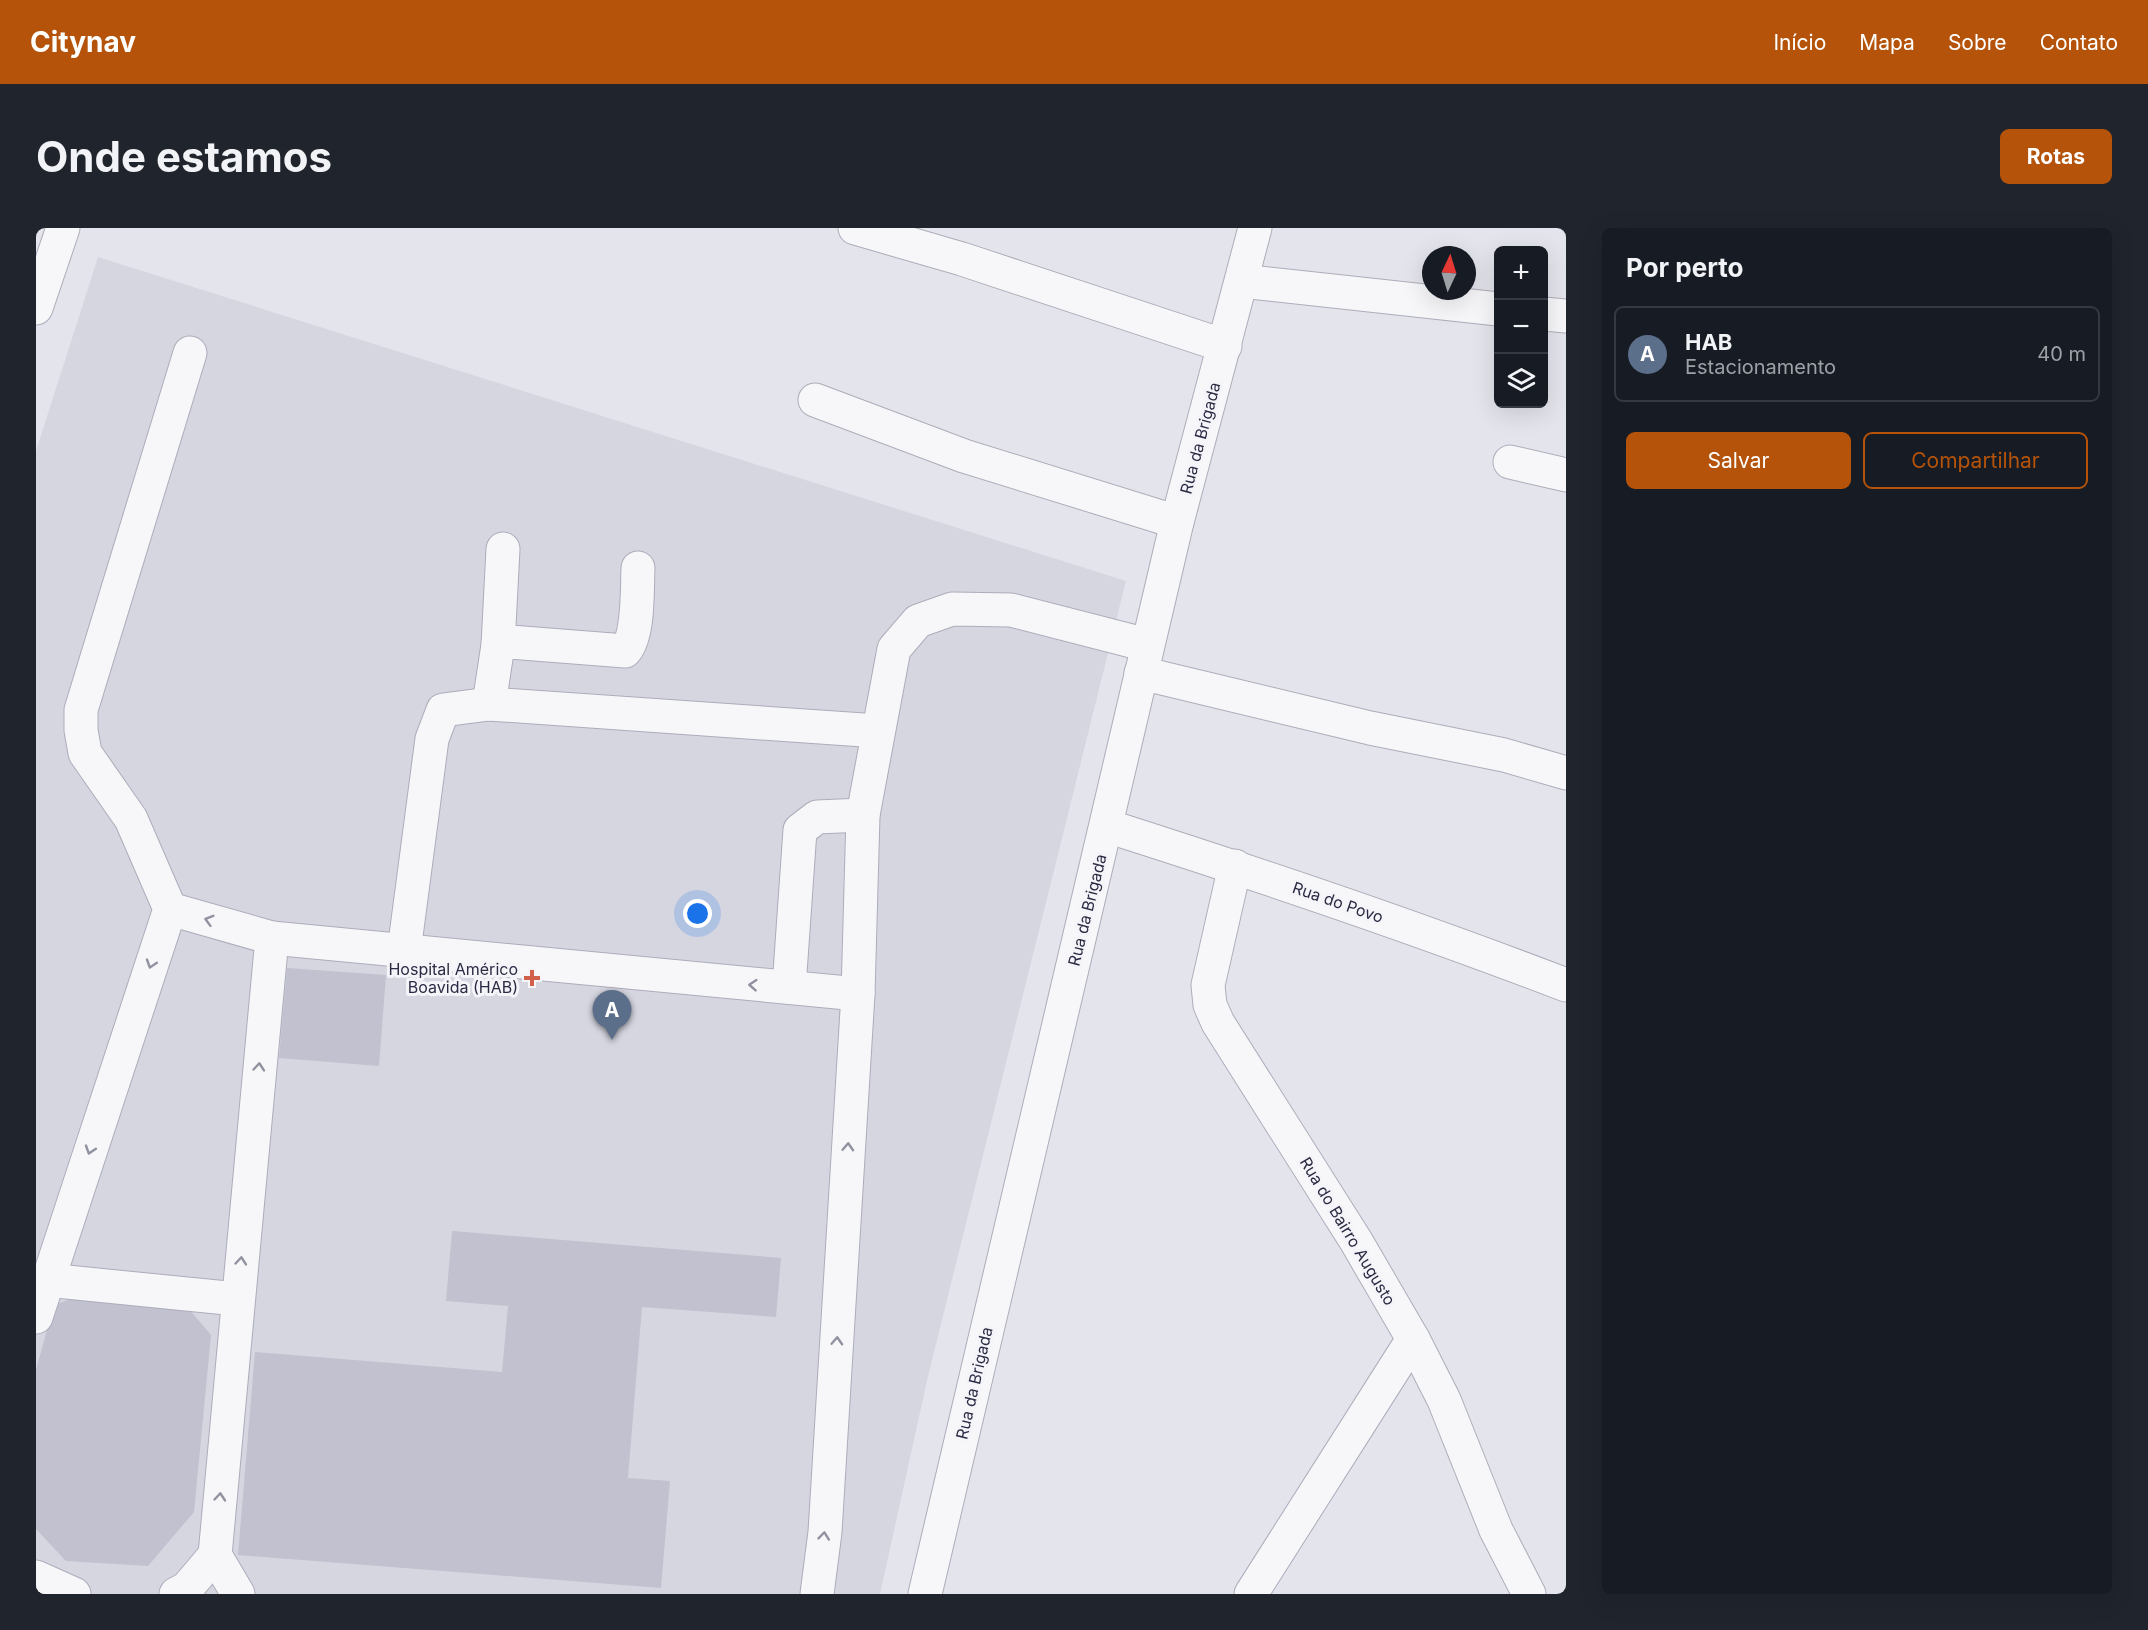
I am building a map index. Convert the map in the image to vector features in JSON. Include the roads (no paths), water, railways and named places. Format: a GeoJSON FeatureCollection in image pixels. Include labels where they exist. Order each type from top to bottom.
{"type":"FeatureCollection","features":[{"type":"Feature","properties":{"kind":"street"},"geometry":{"type":"LineString","coordinates":[[36,309],[63,228]]}},
{"type":"Feature","properties":{"kind":"street"},"geometry":{"type":"LineString","coordinates":[[855,228],[962,259],[1225,346]]}},
{"type":"Feature","properties":{"kind":"street","name":"Rua da Brigada"},"geometry":{"type":"LineString","coordinates":[[925,1594],[1177,522],[1255,228]]}},
{"type":"Feature","properties":{"kind":"street"},"geometry":{"type":"LineString","coordinates":[[1242,281],[1494,309]]}},
{"type":"Feature","properties":{"kind":"street"},"geometry":{"type":"LineString","coordinates":[[1548,314],[1566,316]]}},
{"type":"Feature","properties":{"kind":"street"},"geometry":{"type":"LineString","coordinates":[[36,1317],[170,909],[131,819],[85,753],[81,730],[81,710],[190,353]]}},
{"type":"Feature","properties":{"kind":"street"},"geometry":{"type":"LineString","coordinates":[[815,400],[964,456],[1177,522]]}},
{"type":"Feature","properties":{"kind":"street"},"geometry":{"type":"LineString","coordinates":[[1510,462],[1566,475]]}},
{"type":"Feature","properties":{"kind":"street"},"geometry":{"type":"LineString","coordinates":[[489,704],[498,645],[503,549]]}},
{"type":"Feature","properties":{"kind":"street"},"geometry":{"type":"LineString","coordinates":[[498,645],[510,642],[625,651],[631,645],[634,628],[639,568]]}},
{"type":"Feature","properties":{"kind":"street"},"geometry":{"type":"LineString","coordinates":[[817,1594],[825,1532],[858,994],[863,815],[894,649],[918,621],[952,609],[1011,610],[1144,659],[1370,728],[1504,755],[1566,773]]}},
{"type":"Feature","properties":{"kind":"street"},"geometry":{"type":"LineString","coordinates":[[404,951],[432,739],[443,710],[489,704],[878,731]]}},
{"type":"Feature","properties":{"kind":"street"},"geometry":{"type":"LineString","coordinates":[[789,987],[800,830],[817,817],[863,815]]}},
{"type":"Feature","properties":{"kind":"street","name":"Rua do Povo"},"geometry":{"type":"LineString","coordinates":[[1107,826],[1235,866],[1465,946],[1566,985]]}},
{"type":"Feature","properties":{"kind":"street","name":"Rua do Bairro Augusto"},"geometry":{"type":"LineString","coordinates":[[1235,866],[1208,985],[1210,1005],[1218,1023],[1356,1240],[1413,1339],[1444,1400],[1496,1530],[1526,1593]]}},
{"type":"Feature","properties":{"kind":"street"},"geometry":{"type":"LineString","coordinates":[[170,909],[272,938],[858,994]]}},
{"type":"Feature","properties":{"kind":"street"},"geometry":{"type":"LineString","coordinates":[[176,1594],[187,1588],[215,1555],[272,938]]}},
{"type":"Feature","properties":{"kind":"street"},"geometry":{"type":"LineString","coordinates":[[47,1280],[237,1299]]}},
{"type":"Feature","properties":{"kind":"street"},"geometry":{"type":"LineString","coordinates":[[1251,1594],[1413,1339]]}},
{"type":"Feature","properties":{"kind":"street"},"geometry":{"type":"LineString","coordinates":[[215,1555],[238,1594]]}},
{"type":"Feature","properties":{"kind":"street"},"geometry":{"type":"LineString","coordinates":[[36,1577],[74,1594]]}},
{"type":"Feature","properties":{"kind":"place","name":"Hospital Américo Boavida (HAB)"},"geometry":{"type":"Point","coordinates":[532,978]}},
{"type":"Feature","properties":{"kind":"place","name":"HAB"},"geometry":{"type":"Point","coordinates":[612,1040]}}]}
